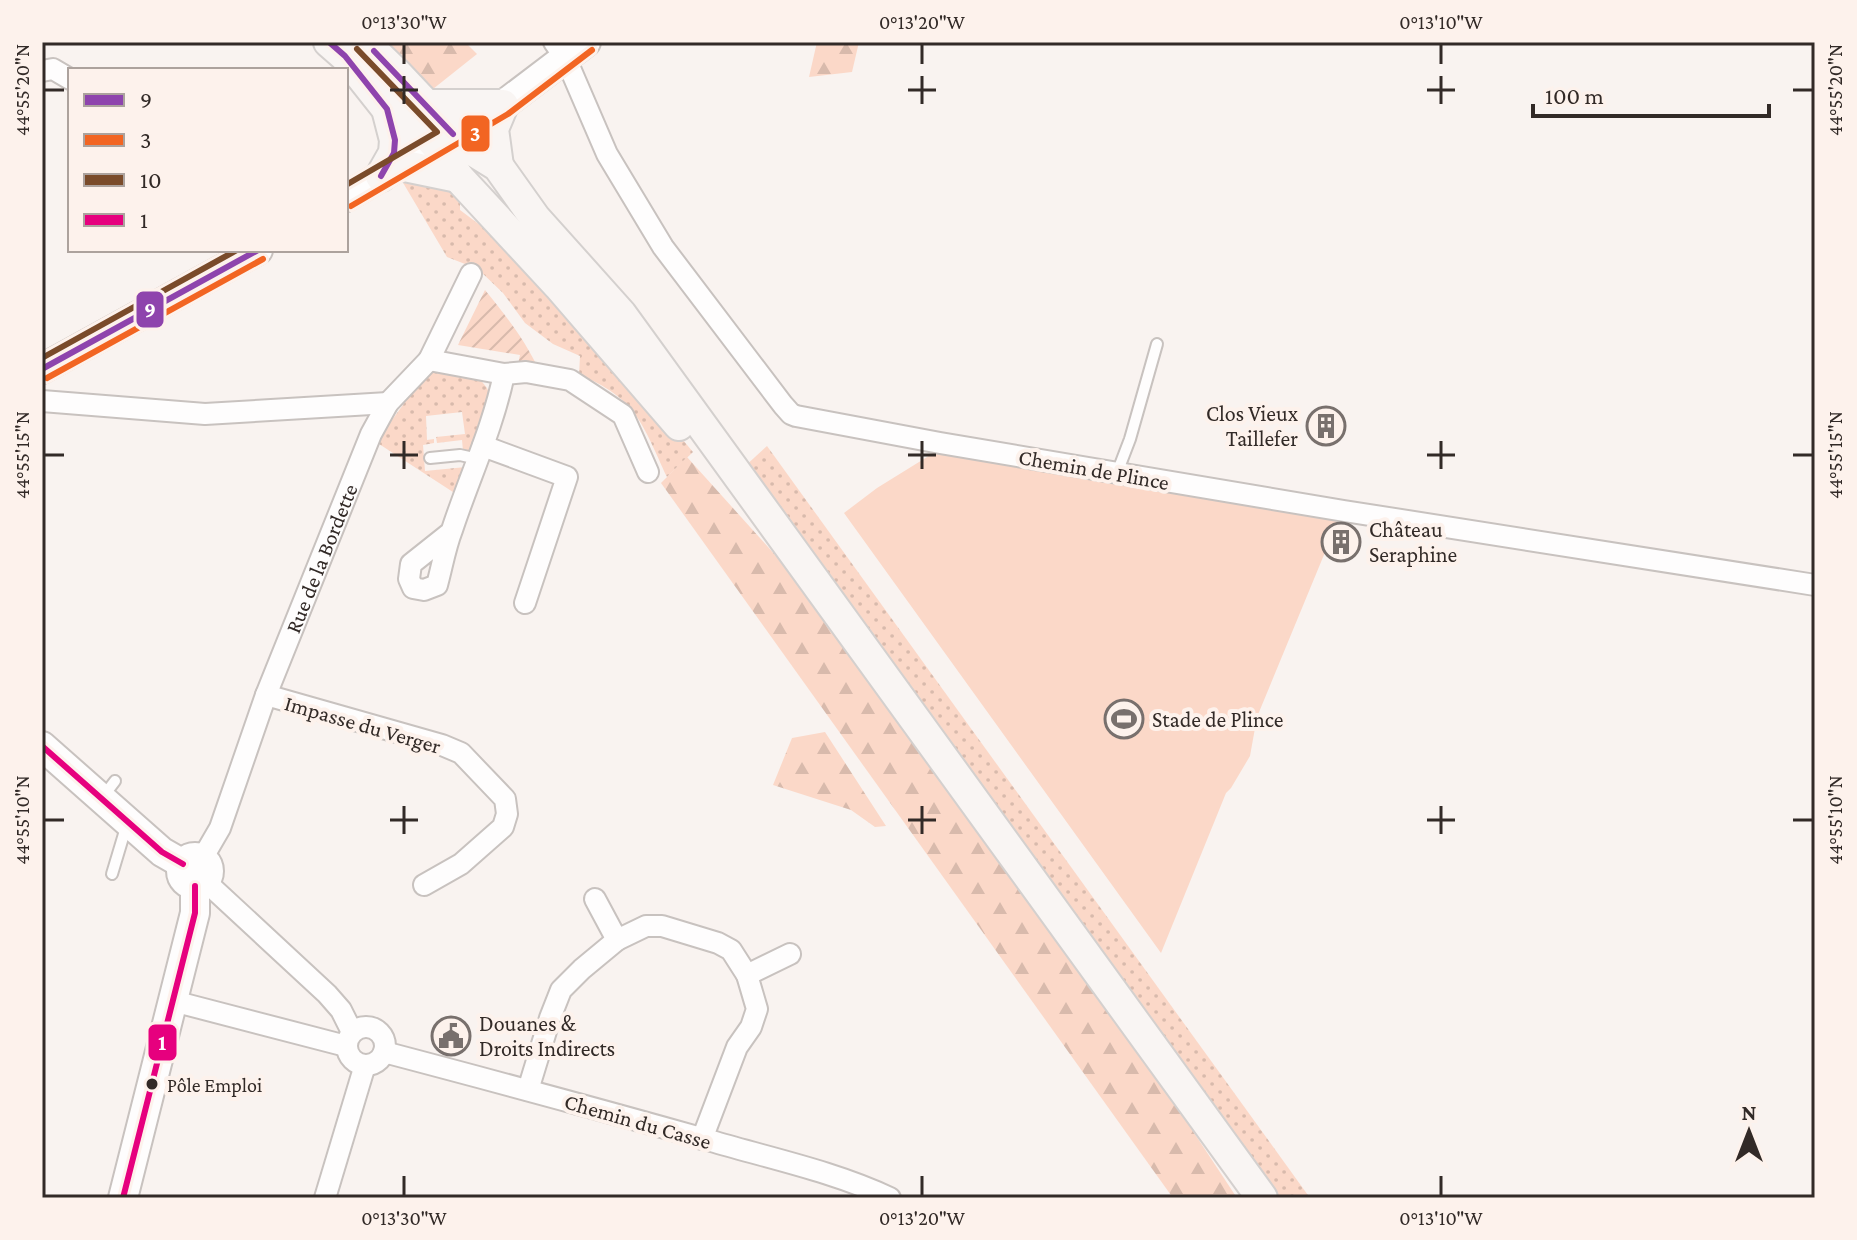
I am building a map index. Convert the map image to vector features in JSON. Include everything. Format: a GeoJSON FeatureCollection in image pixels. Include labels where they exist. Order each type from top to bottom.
{"type":"FeatureCollection","features":[{"type":"Feature","properties":{"kind":"main road"},"geometry":{"type":"LineString","coordinates":[[346,47],[426,105],[444,139],[447,158],[458,177],[601,334],[832,607]]}},
{"type":"Feature","properties":{"kind":"main road"},"geometry":{"type":"LineString","coordinates":[[346,47],[387,109],[395,140],[390,170],[458,177]]}},
{"type":"Feature","properties":{"kind":"main road"},"geometry":{"type":"LineString","coordinates":[[346,47],[433,128],[506,204],[535,218]]}},
{"type":"Feature","properties":{"kind":"main road"},"geometry":{"type":"LineString","coordinates":[[426,105],[503,105],[493,129],[498,166]]}},
{"type":"Feature","properties":{"kind":"main road"},"geometry":{"type":"LineString","coordinates":[[387,109],[498,166],[535,218],[621,314],[1262,1198]]}},
{"type":"Feature","properties":{"kind":"street"},"geometry":{"type":"LineString","coordinates":[[348,196],[503,105],[569,48]]}},
{"type":"Feature","properties":{"kind":"street","name":"Chemin de Plince"},"geometry":{"type":"LineString","coordinates":[[569,48],[607,154],[663,247],[795,420],[802,418],[872,433],[1359,514],[1815,585]]}},
{"type":"Feature","properties":{"kind":"street"},"geometry":{"type":"LineString","coordinates":[[42,71],[53,69],[68,78]]}},
{"type":"Feature","properties":{"kind":"street"},"geometry":{"type":"LineString","coordinates":[[42,369],[254,252]]}},
{"type":"Feature","properties":{"kind":"street","name":"Rue de la Bordette"},"geometry":{"type":"LineString","coordinates":[[123,1198],[195,913],[196,872],[220,828],[266,695],[371,434],[388,403],[429,360],[471,274]]}},
{"type":"Feature","properties":{"kind":"street"},"geometry":{"type":"LineString","coordinates":[[429,360],[504,374],[526,372],[570,380],[623,415],[648,472]]}},
{"type":"Feature","properties":{"kind":"street"},"geometry":{"type":"LineString","coordinates":[[450,533],[481,452],[504,374]]}},
{"type":"Feature","properties":{"kind":"street"},"geometry":{"type":"LineString","coordinates":[[42,401],[205,414],[388,403]]}},
{"type":"Feature","properties":{"kind":"street"},"geometry":{"type":"LineString","coordinates":[[481,452],[567,477],[525,603]]}},
{"type":"Feature","properties":{"kind":"street","name":"Impasse du Verger"},"geometry":{"type":"LineString","coordinates":[[266,695],[461,753],[505,799],[507,814],[503,827],[461,864],[424,885]]}},
{"type":"Feature","properties":{"kind":"street"},"geometry":{"type":"LineString","coordinates":[[42,746],[74,773],[108,790],[128,822],[162,852],[196,872],[327,994],[341,1010],[351,1058],[365,1065],[378,1061],[384,1052],[384,1039],[376,1029],[364,1026],[349,1039]]}},
{"type":"Feature","properties":{"kind":"street"},"geometry":{"type":"LineString","coordinates":[[595,899],[617,940]]}},
{"type":"Feature","properties":{"kind":"street"},"geometry":{"type":"LineString","coordinates":[[528,1090],[561,990],[617,940],[646,926],[662,926],[731,950],[747,975],[757,1009],[751,1027],[737,1047],[702,1139]]}},
{"type":"Feature","properties":{"kind":"street"},"geometry":{"type":"LineString","coordinates":[[747,975],[790,954]]}},
{"type":"Feature","properties":{"kind":"street"},"geometry":{"type":"LineString","coordinates":[[173,1001],[349,1039]]}},
{"type":"Feature","properties":{"kind":"street","name":"Chemin du Casse"},"geometry":{"type":"LineString","coordinates":[[384,1052],[702,1139],[868,1188],[890,1198]]}},
{"type":"Feature","properties":{"kind":"street"},"geometry":{"type":"LineString","coordinates":[[326,1198],[365,1065]]}},
{"type":"Feature","properties":{"kind":"lane"},"geometry":{"type":"LineString","coordinates":[[1117,473],[1157,344]]}},
{"type":"Feature","properties":{"kind":"lane"},"geometry":{"type":"LineString","coordinates":[[430,458],[481,452]]}},
{"type":"Feature","properties":{"kind":"lane"},"geometry":{"type":"LineString","coordinates":[[112,874],[128,822]]}},
{"type":"Feature","properties":{"kind":"green space"},"geometry":{"type":"Polygon","coordinates":[[[376,42],[465,42],[477,54],[433,89],[376,42]]]}},
{"type":"Feature","properties":{"kind":"green space"},"geometry":{"type":"Polygon","coordinates":[[[817,42],[859,42],[852,72],[809,77],[817,42]]]}},
{"type":"Feature","properties":{"kind":"green space"},"geometry":{"type":"Polygon","coordinates":[[[402,181],[439,181],[460,196],[460,210],[480,225],[492,222],[589,328],[693,452],[667,477],[644,428],[626,403],[579,375],[580,356],[553,344],[525,323],[503,293],[478,269],[447,257],[402,181]]]}},
{"type":"Feature","properties":{"kind":"green space"},"geometry":{"type":"Polygon","coordinates":[[[485,290],[521,338],[539,370],[517,369],[520,355],[458,345],[485,290]]]}},
{"type":"Feature","properties":{"kind":"green space"},"geometry":{"type":"Polygon","coordinates":[[[429,369],[479,378],[491,398],[472,451],[463,451],[462,440],[437,443],[436,437],[465,434],[462,412],[426,416],[427,440],[434,439],[434,443],[423,445],[425,471],[466,467],[456,494],[376,442],[429,369]]]}},
{"type":"Feature","properties":{"kind":"green space"},"geometry":{"type":"Polygon","coordinates":[[[767,446],[1310,1198],[1271,1198],[743,468],[767,446]]]}},
{"type":"Feature","properties":{"kind":"green space","name":"Stade de Plince"},"geometry":{"type":"Polygon","coordinates":[[[940,449],[1340,516],[1257,717],[1250,756],[1226,793],[1161,953],[844,513],[877,488],[940,449]]]}},
{"type":"Feature","properties":{"kind":"green space"},"geometry":{"type":"Polygon","coordinates":[[[687,457],[777,557],[1150,1066],[1237,1198],[1173,1198],[661,483],[687,457]]]}},
{"type":"Feature","properties":{"kind":"green space"},"geometry":{"type":"Polygon","coordinates":[[[825,732],[886,826],[875,827],[851,810],[773,785],[792,738],[825,732]]]}},
{"type":"Feature","properties":{"kind":"transit line","name":"9"},"geometry":{"type":"LineString","coordinates":[[329,42],[345,56],[387,109],[395,140],[394,153],[381,176]]}},
{"type":"Feature","properties":{"kind":"transit line","name":"10"},"geometry":{"type":"LineString","coordinates":[[348,184],[437,132],[357,49]]}},
{"type":"Feature","properties":{"kind":"transit line","name":"3"},"geometry":{"type":"LineString","coordinates":[[351,206],[508,114],[592,50]]}},
{"type":"Feature","properties":{"kind":"transit line","name":"9"},"geometry":{"type":"LineString","coordinates":[[374,51],[453,134]]}},
{"type":"Feature","properties":{"kind":"transit line","name":"10"},"geometry":{"type":"LineString","coordinates":[[42,358],[233,252]]}},
{"type":"Feature","properties":{"kind":"transit line","name":"9"},"geometry":{"type":"LineString","coordinates":[[42,369],[254,252]]}},
{"type":"Feature","properties":{"kind":"transit line","name":"3"},"geometry":{"type":"LineString","coordinates":[[47,378],[263,259]]}},
{"type":"Feature","properties":{"kind":"transit line","name":"1"},"geometry":{"type":"LineString","coordinates":[[42,746],[162,852],[183,864]]}},
{"type":"Feature","properties":{"kind":"transit line","name":"1"},"geometry":{"type":"LineString","coordinates":[[123,1198],[195,913],[195,886]]}},
{"type":"Feature","properties":{"kind":"place","name":"Clos Vieux Taillefer"},"geometry":{"type":"Point","coordinates":[1326,426]}},
{"type":"Feature","properties":{"kind":"place","name":"Château Seraphine"},"geometry":{"type":"Point","coordinates":[1341,542]}},
{"type":"Feature","properties":{"kind":"place","name":"Stade de Plince"},"geometry":{"type":"Point","coordinates":[1124,719]}},
{"type":"Feature","properties":{"kind":"place","name":"Douanes & Droits Indirects"},"geometry":{"type":"Point","coordinates":[451,1036]}},
{"type":"Feature","properties":{"kind":"place","name":"Pôle Emploi"},"geometry":{"type":"Point","coordinates":[152,1084]}}]}
